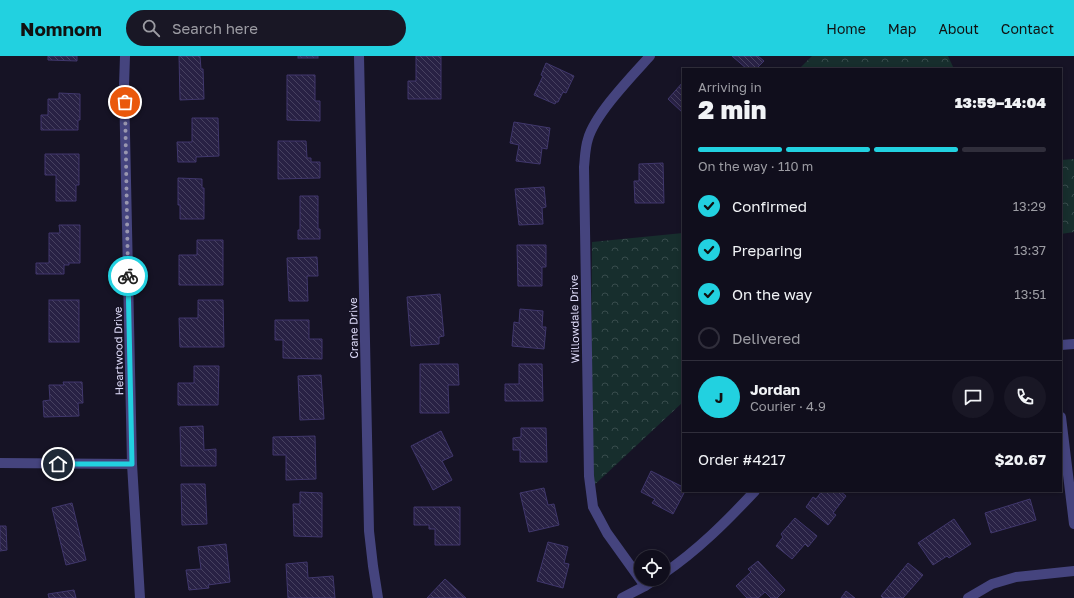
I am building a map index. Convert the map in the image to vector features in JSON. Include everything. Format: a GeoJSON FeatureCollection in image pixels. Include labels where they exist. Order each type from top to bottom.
{"type":"FeatureCollection","features":[{"type":"Feature","properties":{"kind":"street","name":"Heartwood Drive"},"geometry":{"type":"LineString","coordinates":[[125,56],[124,94],[132,464],[140,598]]}},
{"type":"Feature","properties":{"kind":"street","name":"Crane Drive"},"geometry":{"type":"LineString","coordinates":[[359,56],[369,532],[378,598]]}},
{"type":"Feature","properties":{"kind":"street","name":"Willowdale Drive"},"geometry":{"type":"LineString","coordinates":[[634,570],[607,533],[593,507],[589,476],[584,167],[588,139],[598,118],[650,56]]}},
{"type":"Feature","properties":{"kind":"street"},"geometry":{"type":"LineString","coordinates":[[1062,345],[1074,344]]}},
{"type":"Feature","properties":{"kind":"street"},"geometry":{"type":"LineString","coordinates":[[1062,425],[1074,524]]}},
{"type":"Feature","properties":{"kind":"street"},"geometry":{"type":"LineString","coordinates":[[0,463],[132,464]]}},
{"type":"Feature","properties":{"kind":"street"},"geometry":{"type":"LineString","coordinates":[[670,569],[687,557],[730,519],[754,492]]}},
{"type":"Feature","properties":{"kind":"street"},"geometry":{"type":"LineString","coordinates":[[968,598],[992,584],[1016,577],[1074,571]]}},
{"type":"Feature","properties":{"kind":"street"},"geometry":{"type":"LineString","coordinates":[[622,598],[646,586]]}},
{"type":"Feature","properties":{"kind":"green space"},"geometry":{"type":"Polygon","coordinates":[[[812,56],[948,56],[954,68],[800,68],[812,56]]]}},
{"type":"Feature","properties":{"kind":"green space"},"geometry":{"type":"Polygon","coordinates":[[[1074,159],[1074,232],[1062,234],[1062,160],[1074,159]]]}},
{"type":"Feature","properties":{"kind":"green space"},"geometry":{"type":"Polygon","coordinates":[[[682,233],[682,403],[590,489],[592,242],[682,233]]]}},
{"type":"Feature","properties":{"kind":"building"},"geometry":{"type":"Polygon","coordinates":[[[48,56],[77,56],[77,61],[48,60],[48,56]]]}},
{"type":"Feature","properties":{"kind":"building"},"geometry":{"type":"Polygon","coordinates":[[[179,56],[200,56],[201,69],[203,69],[204,99],[180,100],[179,56]]]}},
{"type":"Feature","properties":{"kind":"building"},"geometry":{"type":"Polygon","coordinates":[[[298,56],[318,56],[318,58],[298,58],[298,56]]]}},
{"type":"Feature","properties":{"kind":"building"},"geometry":{"type":"Polygon","coordinates":[[[416,56],[441,56],[441,99],[408,99],[408,81],[416,81],[416,56]]]}},
{"type":"Feature","properties":{"kind":"building"},"geometry":{"type":"Polygon","coordinates":[[[732,56],[758,56],[764,61],[757,68],[746,68],[732,56]]]}},
{"type":"Feature","properties":{"kind":"building"},"geometry":{"type":"Polygon","coordinates":[[[546,63],[574,76],[566,93],[563,92],[558,102],[555,104],[534,95],[543,76],[541,75],[546,63]]]}},
{"type":"Feature","properties":{"kind":"building"},"geometry":{"type":"Polygon","coordinates":[[[287,75],[315,75],[315,101],[320,101],[320,121],[287,120],[287,75]]]}},
{"type":"Feature","properties":{"kind":"building"},"geometry":{"type":"Polygon","coordinates":[[[682,83],[682,112],[668,99],[682,83]]]}},
{"type":"Feature","properties":{"kind":"building"},"geometry":{"type":"Polygon","coordinates":[[[59,93],[80,94],[80,120],[78,120],[78,130],[41,130],[41,115],[48,115],[48,99],[59,99],[59,93]]]}},
{"type":"Feature","properties":{"kind":"building"},"geometry":{"type":"Polygon","coordinates":[[[192,118],[218,118],[219,156],[196,157],[196,162],[178,162],[177,142],[192,142],[192,118]]]}},
{"type":"Feature","properties":{"kind":"building"},"geometry":{"type":"Polygon","coordinates":[[[514,122],[550,128],[547,149],[542,148],[540,164],[516,161],[519,145],[510,143],[514,122]]]}},
{"type":"Feature","properties":{"kind":"building"},"geometry":{"type":"Polygon","coordinates":[[[278,141],[306,141],[307,158],[311,158],[311,162],[320,162],[320,178],[278,179],[278,141]]]}},
{"type":"Feature","properties":{"kind":"building"},"geometry":{"type":"Polygon","coordinates":[[[45,154],[79,154],[79,185],[76,185],[76,201],[56,201],[56,175],[45,175],[45,154]]]}},
{"type":"Feature","properties":{"kind":"building"},"geometry":{"type":"Polygon","coordinates":[[[663,163],[664,203],[635,203],[634,181],[639,181],[639,164],[663,163]]]}},
{"type":"Feature","properties":{"kind":"building"},"geometry":{"type":"Polygon","coordinates":[[[178,178],[202,179],[202,188],[204,188],[204,219],[180,219],[180,205],[178,205],[178,178]]]}},
{"type":"Feature","properties":{"kind":"building"},"geometry":{"type":"Polygon","coordinates":[[[544,187],[546,207],[542,208],[543,224],[519,225],[515,189],[544,187]]]}},
{"type":"Feature","properties":{"kind":"building"},"geometry":{"type":"Polygon","coordinates":[[[300,196],[318,196],[318,229],[320,229],[320,239],[298,239],[298,230],[300,230],[300,196]]]}},
{"type":"Feature","properties":{"kind":"building"},"geometry":{"type":"Polygon","coordinates":[[[59,225],[80,225],[80,263],[69,263],[69,265],[64,265],[64,274],[36,274],[36,263],[49,263],[49,233],[60,233],[59,225]]]}},
{"type":"Feature","properties":{"kind":"building"},"geometry":{"type":"Polygon","coordinates":[[[197,240],[223,240],[223,285],[179,285],[179,255],[197,255],[197,240]]]}},
{"type":"Feature","properties":{"kind":"building"},"geometry":{"type":"Polygon","coordinates":[[[517,245],[546,245],[546,267],[542,267],[542,286],[518,286],[517,245]]]}},
{"type":"Feature","properties":{"kind":"building"},"geometry":{"type":"Polygon","coordinates":[[[317,257],[318,276],[307,276],[308,301],[289,301],[287,258],[317,257]]]}},
{"type":"Feature","properties":{"kind":"building"},"geometry":{"type":"Polygon","coordinates":[[[440,294],[444,336],[439,337],[439,344],[411,346],[407,297],[440,294]]]}},
{"type":"Feature","properties":{"kind":"building"},"geometry":{"type":"Polygon","coordinates":[[[49,300],[79,300],[79,342],[49,342],[49,300]]]}},
{"type":"Feature","properties":{"kind":"building"},"geometry":{"type":"Polygon","coordinates":[[[198,300],[223,300],[224,347],[180,347],[179,318],[198,318],[198,300]]]}},
{"type":"Feature","properties":{"kind":"building"},"geometry":{"type":"Polygon","coordinates":[[[520,309],[543,311],[542,327],[546,327],[544,349],[512,346],[514,322],[519,323],[520,309]]]}},
{"type":"Feature","properties":{"kind":"building"},"geometry":{"type":"Polygon","coordinates":[[[275,320],[309,320],[309,339],[322,339],[322,359],[283,358],[283,340],[275,340],[275,320]]]}},
{"type":"Feature","properties":{"kind":"building"},"geometry":{"type":"Polygon","coordinates":[[[420,364],[458,364],[459,385],[448,385],[449,413],[420,413],[420,364]]]}},
{"type":"Feature","properties":{"kind":"building"},"geometry":{"type":"Polygon","coordinates":[[[519,364],[542,364],[543,401],[505,401],[505,384],[519,384],[519,364]]]}},
{"type":"Feature","properties":{"kind":"building"},"geometry":{"type":"Polygon","coordinates":[[[194,366],[219,366],[218,405],[178,405],[178,383],[194,383],[194,366]]]}},
{"type":"Feature","properties":{"kind":"building"},"geometry":{"type":"Polygon","coordinates":[[[321,375],[324,419],[300,420],[298,376],[321,375]]]}},
{"type":"Feature","properties":{"kind":"building"},"geometry":{"type":"Polygon","coordinates":[[[63,382],[82,382],[83,403],[78,403],[79,416],[44,417],[43,401],[50,400],[49,385],[64,385],[63,382]]]}},
{"type":"Feature","properties":{"kind":"building"},"geometry":{"type":"Polygon","coordinates":[[[203,426],[204,450],[216,449],[216,466],[181,466],[180,427],[203,426]]]}},
{"type":"Feature","properties":{"kind":"building"},"geometry":{"type":"Polygon","coordinates":[[[521,428],[546,428],[547,462],[520,462],[520,450],[513,450],[513,438],[521,437],[521,428]]]}},
{"type":"Feature","properties":{"kind":"building"},"geometry":{"type":"Polygon","coordinates":[[[441,431],[453,456],[442,461],[452,480],[433,490],[411,446],[441,431]]]}},
{"type":"Feature","properties":{"kind":"building"},"geometry":{"type":"Polygon","coordinates":[[[315,436],[316,479],[286,480],[286,455],[273,455],[273,437],[315,436]]]}},
{"type":"Feature","properties":{"kind":"building"},"geometry":{"type":"Polygon","coordinates":[[[651,471],[682,486],[682,492],[684,492],[673,514],[652,503],[655,499],[641,492],[651,471]]]}},
{"type":"Feature","properties":{"kind":"building"},"geometry":{"type":"Polygon","coordinates":[[[181,484],[205,484],[207,524],[182,525],[181,484]]]}},
{"type":"Feature","properties":{"kind":"building"},"geometry":{"type":"Polygon","coordinates":[[[544,488],[548,505],[554,504],[559,525],[529,532],[520,493],[544,488]]]}},
{"type":"Feature","properties":{"kind":"building"},"geometry":{"type":"Polygon","coordinates":[[[300,492],[322,493],[322,537],[294,536],[293,504],[300,504],[300,492]]]}},
{"type":"Feature","properties":{"kind":"building"},"geometry":{"type":"Polygon","coordinates":[[[821,492],[841,492],[846,496],[833,513],[836,515],[828,525],[806,507],[813,497],[816,499],[821,492]]]}},
{"type":"Feature","properties":{"kind":"building"},"geometry":{"type":"Polygon","coordinates":[[[1030,499],[1036,520],[991,533],[985,513],[1030,499]]]}},
{"type":"Feature","properties":{"kind":"building"},"geometry":{"type":"Polygon","coordinates":[[[72,503],[86,560],[66,565],[52,508],[72,503]]]}},
{"type":"Feature","properties":{"kind":"building"},"geometry":{"type":"Polygon","coordinates":[[[414,507],[460,507],[460,545],[435,545],[435,529],[429,529],[429,525],[414,525],[414,507]]]}},
{"type":"Feature","properties":{"kind":"building"},"geometry":{"type":"Polygon","coordinates":[[[795,518],[817,536],[808,547],[805,544],[792,559],[776,546],[783,537],[781,534],[795,518]]]}},
{"type":"Feature","properties":{"kind":"building"},"geometry":{"type":"Polygon","coordinates":[[[954,519],[971,544],[949,558],[947,556],[933,565],[918,543],[954,519]]]}},
{"type":"Feature","properties":{"kind":"building"},"geometry":{"type":"Polygon","coordinates":[[[0,526],[6,526],[7,550],[0,551],[0,526]]]}},
{"type":"Feature","properties":{"kind":"building"},"geometry":{"type":"Polygon","coordinates":[[[548,542],[568,547],[564,563],[569,564],[563,588],[537,581],[548,542]]]}},
{"type":"Feature","properties":{"kind":"building"},"geometry":{"type":"Polygon","coordinates":[[[226,544],[230,582],[208,585],[209,588],[189,590],[186,570],[201,569],[198,547],[226,544]]]}},
{"type":"Feature","properties":{"kind":"building"},"geometry":{"type":"Polygon","coordinates":[[[758,561],[785,590],[777,598],[771,598],[765,592],[758,598],[747,598],[736,586],[751,572],[748,569],[758,561]]]}},
{"type":"Feature","properties":{"kind":"building"},"geometry":{"type":"Polygon","coordinates":[[[307,562],[308,578],[333,576],[335,598],[288,598],[286,564],[307,562]]]}},
{"type":"Feature","properties":{"kind":"building"},"geometry":{"type":"Polygon","coordinates":[[[908,563],[923,575],[903,598],[883,598],[881,596],[908,563]]]}},
{"type":"Feature","properties":{"kind":"building"},"geometry":{"type":"Polygon","coordinates":[[[445,579],[466,598],[427,598],[445,579]]]}},
{"type":"Feature","properties":{"kind":"building"},"geometry":{"type":"Polygon","coordinates":[[[74,590],[76,598],[49,598],[48,594],[74,590]]]}},
{"type":"Feature","properties":{"kind":"building"},"geometry":{"type":"Polygon","coordinates":[[[846,591],[855,598],[841,598],[846,591]]]}},
{"type":"Feature","properties":{"kind":"way so far"},"geometry":{"type":"LineString","coordinates":[[125,102],[128,276]]}},
{"type":"Feature","properties":{"kind":"route"},"geometry":{"type":"LineString","coordinates":[[58,464],[132,464],[128,276]]}}]}
